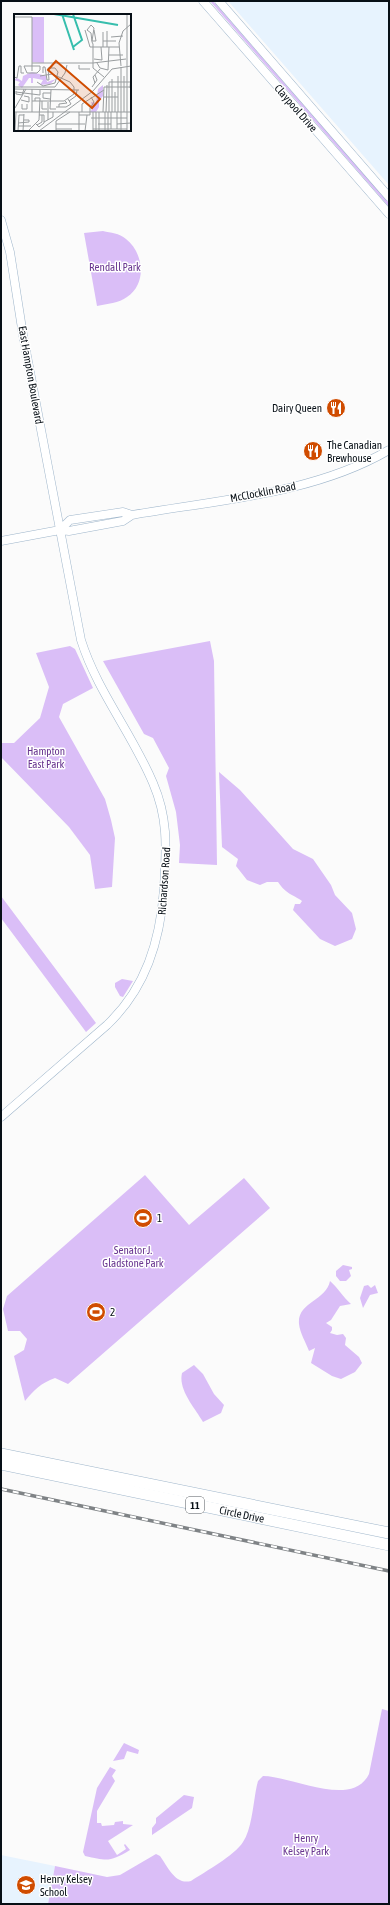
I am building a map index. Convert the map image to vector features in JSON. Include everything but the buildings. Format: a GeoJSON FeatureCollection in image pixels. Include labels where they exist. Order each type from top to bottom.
{"type":"FeatureCollection","features":[{"type":"Feature","properties":{"kind":"highway","name":"Circle Drive"},"geometry":{"type":"LineString","coordinates":[[1,1454],[389,1533]]}},
{"type":"Feature","properties":{"kind":"highway","name":"Circle Drive"},"geometry":{"type":"LineString","coordinates":[[1,1464],[389,1545]]}},
{"type":"Feature","properties":{"kind":"street","name":"Claypool Drive"},"geometry":{"type":"LineString","coordinates":[[203,1],[389,214]]}},
{"type":"Feature","properties":{"kind":"street","name":"Claypool Drive"},"geometry":{"type":"LineString","coordinates":[[219,1],[389,196]]}},
{"type":"Feature","properties":{"kind":"street","name":"East Hampton Boulevard"},"geometry":{"type":"LineString","coordinates":[[1,220],[10,252],[23,335],[60,530]]}},
{"type":"Feature","properties":{"kind":"street","name":"McClocklin Road"},"geometry":{"type":"LineString","coordinates":[[1,541],[60,530],[70,520],[123,512],[132,516],[298,486],[352,468],[389,450]]}},
{"type":"Feature","properties":{"kind":"street","name":"Richardson Road"},"geometry":{"type":"LineString","coordinates":[[1,1117],[107,1025],[123,1007],[144,974],[152,955],[159,932],[163,896],[166,843],[163,813],[159,798],[145,766],[96,678],[86,656],[79,631],[60,530]]}},
{"type":"Feature","properties":{"kind":"shaded area"},"geometry":{"type":"Polygon","coordinates":[[[228,1],[389,1],[389,185],[228,1]]]}},
{"type":"Feature","properties":{"kind":"shaded area","name":"Henry Kelsey School"},"geometry":{"type":"Polygon","coordinates":[[[1,1855],[55,1866],[48,1904],[1,1904],[1,1855]]]}},
{"type":"Feature","properties":{"kind":"green space"},"geometry":{"type":"Polygon","coordinates":[[[210,1],[213,1],[389,203],[389,207],[210,1]]]}},
{"type":"Feature","properties":{"kind":"green space","name":"Rendall Park"},"geometry":{"type":"Polygon","coordinates":[[[103,231],[126,239],[136,252],[141,268],[138,284],[134,291],[124,299],[117,302],[97,306],[84,233],[103,231]]]}},
{"type":"Feature","properties":{"kind":"green space"},"geometry":{"type":"Polygon","coordinates":[[[210,641],[214,661],[217,865],[179,863],[180,845],[176,812],[166,776],[169,768],[153,738],[144,734],[103,661],[210,641]]]}},
{"type":"Feature","properties":{"kind":"green space","name":"Hampton East Park"},"geometry":{"type":"Polygon","coordinates":[[[70,646],[75,649],[93,688],[63,704],[59,717],[105,799],[115,838],[112,887],[95,889],[90,855],[69,827],[1,757],[1,743],[14,743],[40,718],[49,687],[36,653],[70,646]]]}},
{"type":"Feature","properties":{"kind":"green space"},"geometry":{"type":"Polygon","coordinates":[[[219,772],[240,790],[293,849],[313,859],[331,885],[335,895],[352,913],[356,929],[352,939],[335,946],[320,939],[293,910],[295,904],[300,904],[302,901],[287,892],[278,882],[267,882],[260,885],[247,880],[236,866],[238,859],[222,847],[219,772]]]}},
{"type":"Feature","properties":{"kind":"green space"},"geometry":{"type":"Polygon","coordinates":[[[1,896],[96,1023],[86,1032],[1,918],[1,896]]]}},
{"type":"Feature","properties":{"kind":"green space"},"geometry":{"type":"Polygon","coordinates":[[[122,979],[133,981],[123,997],[120,996],[115,987],[115,983],[122,979]]]}},
{"type":"Feature","properties":{"kind":"green space","name":"Senator J. Gladstone Park"},"geometry":{"type":"Polygon","coordinates":[[[145,1175],[189,1225],[244,1178],[270,1208],[68,1384],[55,1378],[38,1387],[25,1401],[14,1356],[24,1350],[27,1339],[20,1331],[8,1331],[3,1309],[7,1296],[145,1175]]]}},
{"type":"Feature","properties":{"kind":"green space"},"geometry":{"type":"Polygon","coordinates":[[[343,1265],[352,1267],[352,1269],[349,1270],[351,1276],[346,1281],[340,1281],[336,1276],[336,1271],[343,1265]]]}},
{"type":"Feature","properties":{"kind":"green space"},"geometry":{"type":"Polygon","coordinates":[[[330,1281],[351,1304],[340,1306],[331,1320],[326,1323],[332,1327],[330,1333],[337,1335],[343,1334],[346,1338],[345,1345],[359,1357],[362,1363],[355,1372],[341,1379],[332,1376],[311,1363],[315,1348],[309,1351],[299,1324],[302,1311],[323,1293],[330,1281]]]}},
{"type":"Feature","properties":{"kind":"green space"},"geometry":{"type":"Polygon","coordinates":[[[368,1285],[371,1288],[375,1285],[378,1293],[370,1295],[363,1308],[360,1298],[364,1286],[368,1285]]]}},
{"type":"Feature","properties":{"kind":"green space"},"geometry":{"type":"Polygon","coordinates":[[[194,1365],[203,1374],[214,1394],[224,1405],[221,1413],[203,1422],[182,1386],[182,1373],[194,1365]]]}},
{"type":"Feature","properties":{"kind":"green space","name":"Henry Kelsey Park"},"geometry":{"type":"Polygon","coordinates":[[[382,1709],[389,1711],[389,1904],[48,1904],[55,1866],[107,1877],[120,1875],[156,1854],[160,1856],[176,1878],[185,1882],[191,1881],[227,1858],[243,1842],[251,1821],[258,1781],[263,1776],[275,1777],[320,1788],[336,1790],[349,1789],[361,1784],[369,1774],[382,1709]]]}},
{"type":"Feature","properties":{"kind":"green space"},"geometry":{"type":"Polygon","coordinates":[[[124,1743],[139,1750],[138,1754],[127,1751],[124,1759],[113,1761],[124,1743]]]}},
{"type":"Feature","properties":{"kind":"green space"},"geometry":{"type":"Polygon","coordinates":[[[110,1767],[116,1770],[112,1776],[115,1781],[97,1811],[97,1823],[101,1823],[102,1826],[114,1825],[115,1822],[123,1821],[123,1824],[133,1825],[108,1841],[117,1855],[126,1849],[125,1844],[130,1850],[118,1857],[99,1859],[85,1856],[83,1852],[97,1788],[110,1767]]]}},
{"type":"Feature","properties":{"kind":"green space"},"geometry":{"type":"Polygon","coordinates":[[[184,1795],[194,1797],[192,1808],[152,1835],[152,1828],[156,1823],[156,1818],[184,1795]]]}},
{"type":"Feature","properties":{"kind":"railway"},"geometry":{"type":"LineString","coordinates":[[1,1489],[389,1571]]}},
{"type":"Feature","properties":{"kind":"place","name":"Dairy Queen"},"geometry":{"type":"Point","coordinates":[336,408]}},
{"type":"Feature","properties":{"kind":"place","name":"The Canadian Brewhouse"},"geometry":{"type":"Point","coordinates":[313,451]}},
{"type":"Feature","properties":{"kind":"place","name":"1"},"geometry":{"type":"Point","coordinates":[143,1218]}},
{"type":"Feature","properties":{"kind":"place","name":"2"},"geometry":{"type":"Point","coordinates":[96,1312]}},
{"type":"Feature","properties":{"kind":"place","name":"Henry Kelsey School"},"geometry":{"type":"Point","coordinates":[26,1885]}}]}
